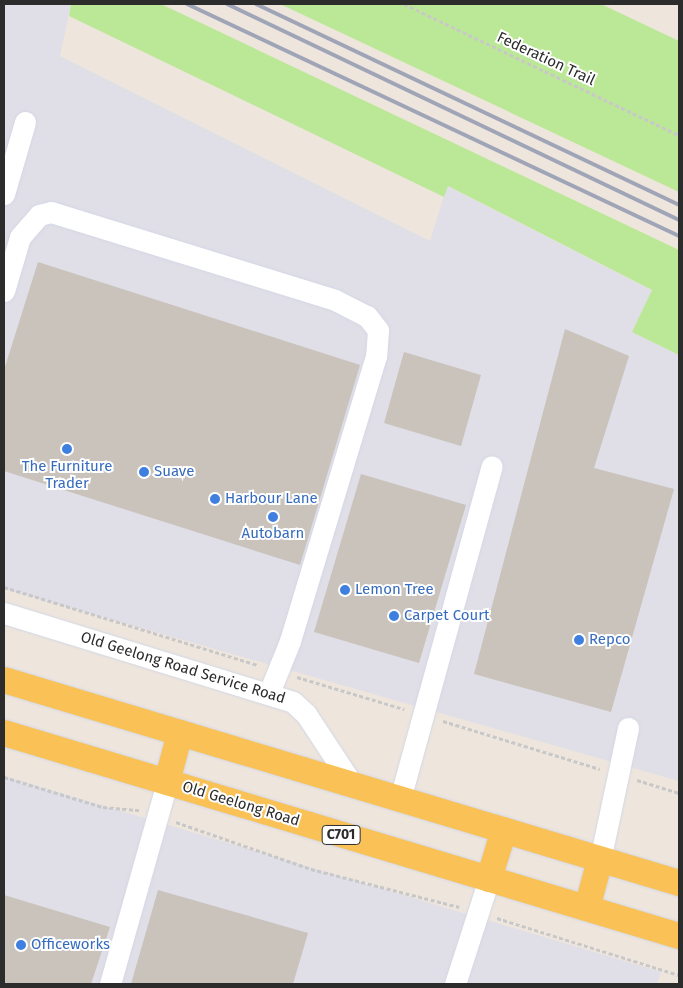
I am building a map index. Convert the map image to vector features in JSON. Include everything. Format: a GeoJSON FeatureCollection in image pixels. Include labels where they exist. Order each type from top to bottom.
{"type":"FeatureCollection","features":[{"type":"Feature","properties":{"kind":"main road"},"geometry":{"type":"LineString","coordinates":[[4,680],[600,860],[679,882]]}},
{"type":"Feature","properties":{"kind":"main road","name":"Old Geelong Road"},"geometry":{"type":"LineString","coordinates":[[4,733],[679,936]]}},
{"type":"Feature","properties":{"kind":"main road"},"geometry":{"type":"LineString","coordinates":[[167,782],[180,733]]}},
{"type":"Feature","properties":{"kind":"main road"},"geometry":{"type":"LineString","coordinates":[[489,879],[504,830]]}},
{"type":"Feature","properties":{"kind":"main road"},"geometry":{"type":"LineString","coordinates":[[587,908],[600,860]]}},
{"type":"Feature","properties":{"kind":"street"},"geometry":{"type":"LineString","coordinates":[[4,194],[25,122]]}},
{"type":"Feature","properties":{"kind":"street"},"geometry":{"type":"LineString","coordinates":[[4,291],[20,238],[39,215],[51,212],[335,300],[360,312],[378,330],[379,345],[278,671],[268,693]]}},
{"type":"Feature","properties":{"kind":"street"},"geometry":{"type":"LineString","coordinates":[[400,799],[492,466]]}},
{"type":"Feature","properties":{"kind":"street","name":"Old Geelong Road Service Road"},"geometry":{"type":"LineString","coordinates":[[4,612],[293,702],[306,714],[352,784]]}},
{"type":"Feature","properties":{"kind":"street"},"geometry":{"type":"LineString","coordinates":[[600,860],[616,774],[628,728]]}},
{"type":"Feature","properties":{"kind":"street"},"geometry":{"type":"LineString","coordinates":[[110,984],[167,782]]}},
{"type":"Feature","properties":{"kind":"street"},"geometry":{"type":"LineString","coordinates":[[454,984],[489,879]]}},
{"type":"Feature","properties":{"kind":"path","name":"Federation Trail"},"geometry":{"type":"LineString","coordinates":[[404,4],[679,135]]}},
{"type":"Feature","properties":{"kind":"path"},"geometry":{"type":"LineString","coordinates":[[4,588],[679,793]]}},
{"type":"Feature","properties":{"kind":"path"},"geometry":{"type":"LineString","coordinates":[[4,777],[103,807],[158,815],[312,870],[478,912],[679,975]]}},
{"type":"Feature","properties":{"kind":"shaded area"},"geometry":{"type":"Polygon","coordinates":[[[4,4],[71,4],[60,56],[430,241],[447,186],[653,291],[632,332],[679,355],[679,781],[4,589],[4,4]]]}},
{"type":"Feature","properties":{"kind":"shaded area"},"geometry":{"type":"Polygon","coordinates":[[[4,776],[661,972],[657,984],[4,984],[4,776]]]}},
{"type":"Feature","properties":{"kind":"green space"},"geometry":{"type":"Polygon","coordinates":[[[71,4],[161,4],[679,250],[679,355],[632,332],[652,290],[448,186],[444,197],[69,16],[71,4]]]}},
{"type":"Feature","properties":{"kind":"green space"},"geometry":{"type":"Polygon","coordinates":[[[280,4],[601,4],[679,41],[679,192],[280,4]]]}},
{"type":"Feature","properties":{"kind":"building"},"geometry":{"type":"Polygon","coordinates":[[[38,262],[360,365],[300,565],[4,471],[4,370],[38,262]]]}},
{"type":"Feature","properties":{"kind":"building"},"geometry":{"type":"Polygon","coordinates":[[[565,329],[629,356],[594,468],[674,489],[611,712],[474,674],[565,329]]]}},
{"type":"Feature","properties":{"kind":"building"},"geometry":{"type":"Polygon","coordinates":[[[404,352],[481,375],[461,446],[384,423],[404,352]]]}},
{"type":"Feature","properties":{"kind":"building"},"geometry":{"type":"Polygon","coordinates":[[[361,474],[466,505],[419,663],[314,632],[361,474]]]}},
{"type":"Feature","properties":{"kind":"building"},"geometry":{"type":"Polygon","coordinates":[[[158,890],[308,933],[293,984],[131,984],[158,890]]]}},
{"type":"Feature","properties":{"kind":"building"},"geometry":{"type":"Polygon","coordinates":[[[4,895],[110,927],[91,984],[4,984],[4,895]]]}},
{"type":"Feature","properties":{"kind":"railway"},"geometry":{"type":"LineString","coordinates":[[187,4],[679,236]]}},
{"type":"Feature","properties":{"kind":"railway"},"geometry":{"type":"LineString","coordinates":[[227,4],[679,220]]}},
{"type":"Feature","properties":{"kind":"railway"},"geometry":{"type":"LineString","coordinates":[[256,4],[679,205]]}},
{"type":"Feature","properties":{"kind":"place","name":"The Furniture Trader"},"geometry":{"type":"Point","coordinates":[67,449]}},
{"type":"Feature","properties":{"kind":"place","name":"Suave"},"geometry":{"type":"Point","coordinates":[144,472]}},
{"type":"Feature","properties":{"kind":"place","name":"Harbour Lane"},"geometry":{"type":"Point","coordinates":[215,499]}},
{"type":"Feature","properties":{"kind":"place","name":"Autobarn"},"geometry":{"type":"Point","coordinates":[273,517]}},
{"type":"Feature","properties":{"kind":"place","name":"Lemon Tree"},"geometry":{"type":"Point","coordinates":[345,590]}},
{"type":"Feature","properties":{"kind":"place","name":"Carpet Court"},"geometry":{"type":"Point","coordinates":[394,616]}},
{"type":"Feature","properties":{"kind":"place","name":"Repco"},"geometry":{"type":"Point","coordinates":[579,640]}},
{"type":"Feature","properties":{"kind":"place","name":"Officeworks"},"geometry":{"type":"Point","coordinates":[21,945]}}]}
